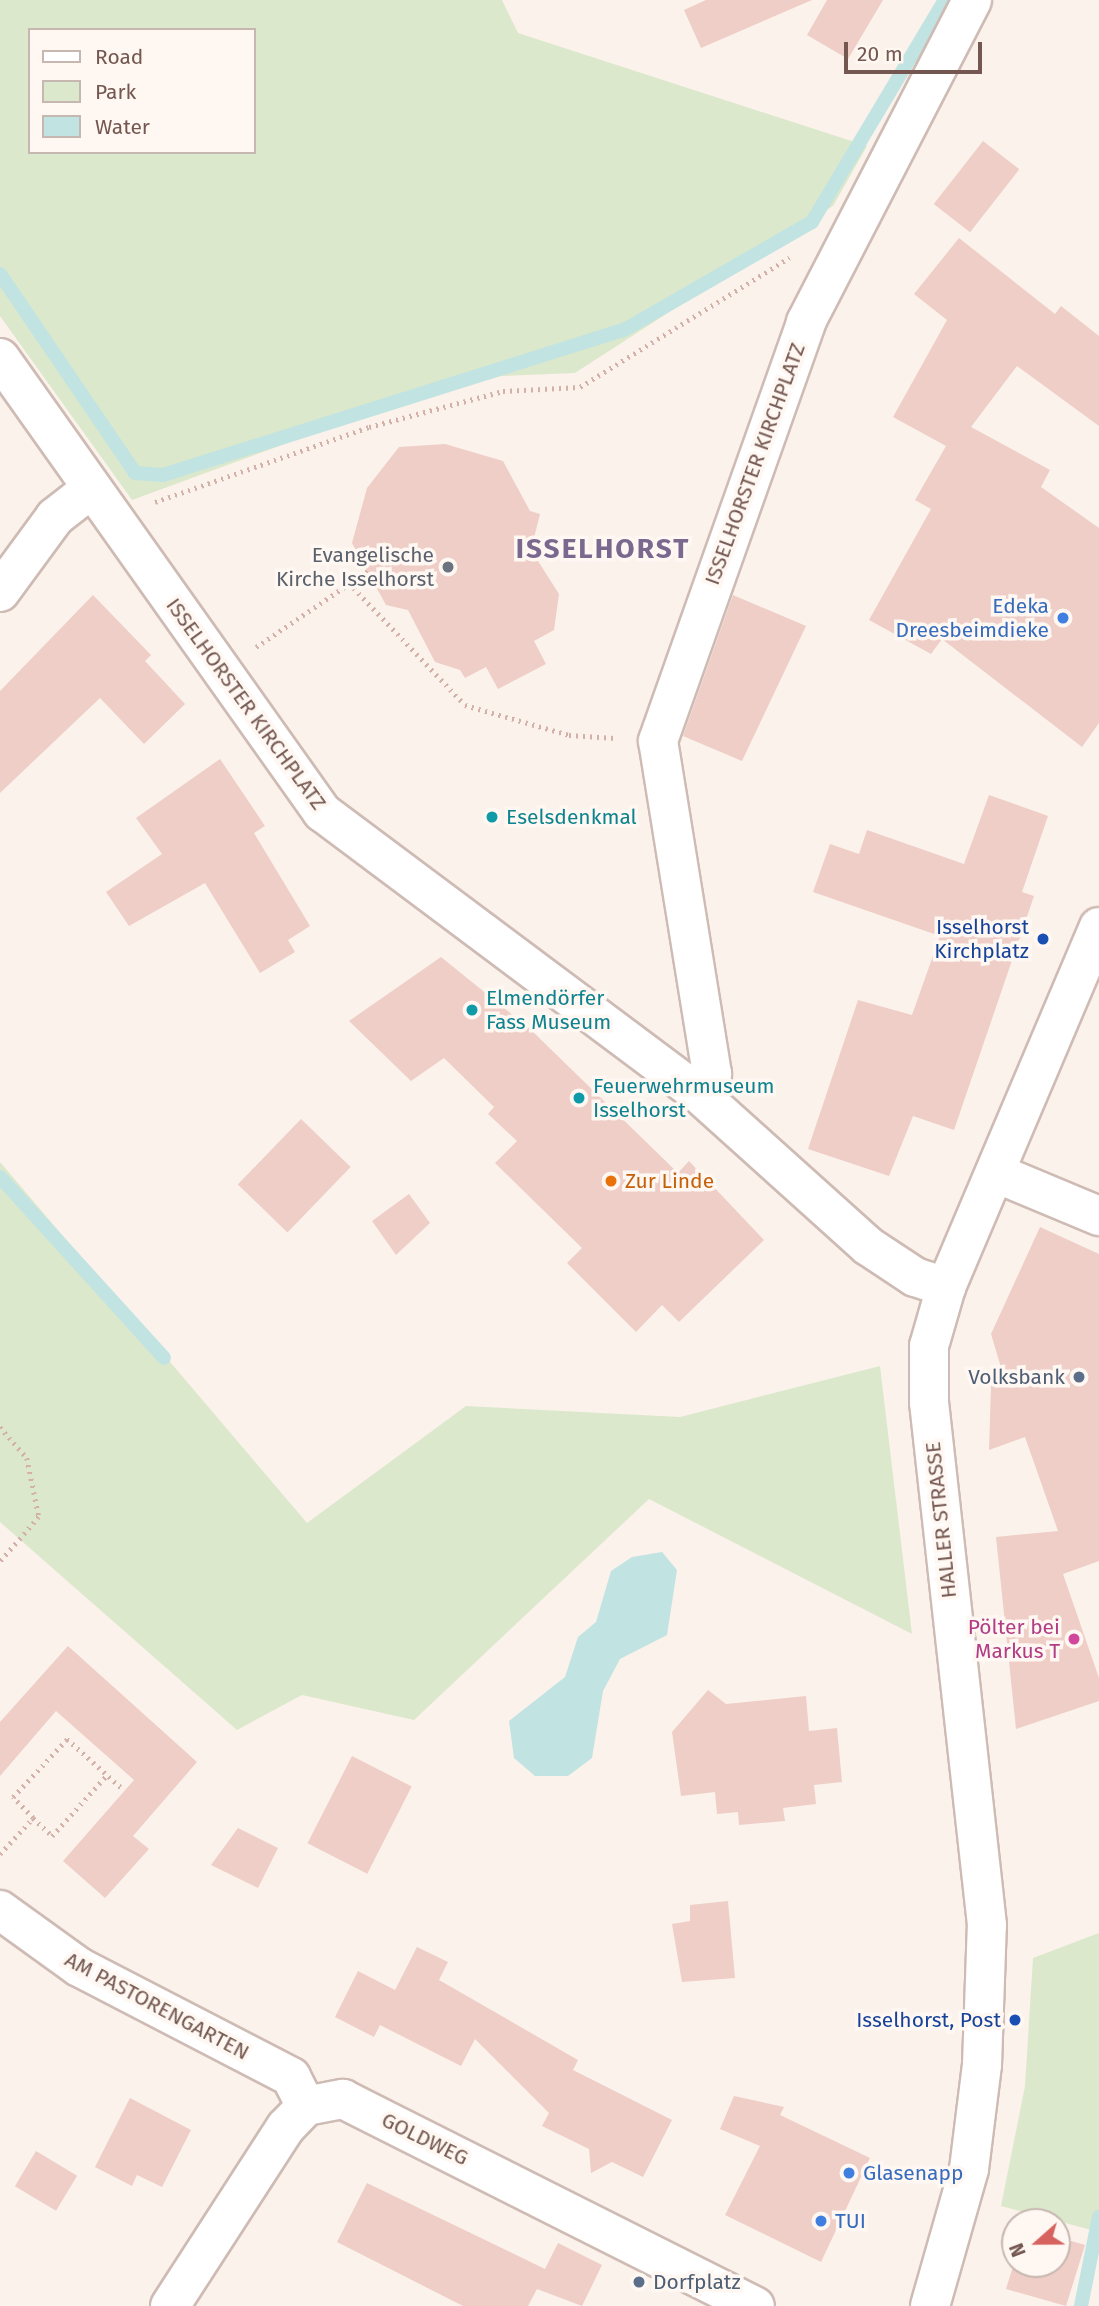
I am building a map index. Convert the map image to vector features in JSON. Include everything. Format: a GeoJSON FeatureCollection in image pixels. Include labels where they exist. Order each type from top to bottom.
{"type":"FeatureCollection","features":[{"type":"Feature","properties":{"kind":"street","name":"ISSELHORSTER KIRCHPLATZ"},"geometry":{"type":"LineString","coordinates":[[698,1093],[712,1074],[658,741],[806,323],[972,0]]}},
{"type":"Feature","properties":{"kind":"street","name":"ISSELHORSTER KIRCHPLATZ"},"geometry":{"type":"LineString","coordinates":[[0,358],[322,812],[698,1093],[868,1246],[915,1277],[946,1287]]}},
{"type":"Feature","properties":{"kind":"street"},"geometry":{"type":"LineString","coordinates":[[0,592],[55,517],[101,503]]}},
{"type":"Feature","properties":{"kind":"street","name":"HALLER STRASSE"},"geometry":{"type":"LineString","coordinates":[[930,2306],[969,2169],[982,2065],[987,1924],[929,1402],[929,1346],[946,1287],[1099,926]]}},
{"type":"Feature","properties":{"kind":"street"},"geometry":{"type":"LineString","coordinates":[[996,1173],[1099,1216]]}},
{"type":"Feature","properties":{"kind":"street","name":"AM PASTORENGARTEN"},"geometry":{"type":"LineString","coordinates":[[0,1910],[79,1967],[291,2077],[306,2106]]}},
{"type":"Feature","properties":{"kind":"street","name":"GOLDWEG"},"geometry":{"type":"LineString","coordinates":[[306,2106],[343,2099],[755,2306]]}},
{"type":"Feature","properties":{"kind":"street"},"geometry":{"type":"LineString","coordinates":[[170,2306],[286,2127],[306,2106]]}},
{"type":"Feature","properties":{"kind":"path"},"geometry":{"type":"LineString","coordinates":[[101,503],[369,426],[503,391],[580,387],[792,256]]}},
{"type":"Feature","properties":{"kind":"path"},"geometry":{"type":"LineString","coordinates":[[221,672],[368,571]]}},
{"type":"Feature","properties":{"kind":"path"},"geometry":{"type":"LineString","coordinates":[[349,583],[465,705],[569,735]]}},
{"type":"Feature","properties":{"kind":"path"},"geometry":{"type":"LineString","coordinates":[[0,1427],[27,1458],[39,1517],[0,1562]]}},
{"type":"Feature","properties":{"kind":"path"},"geometry":{"type":"LineString","coordinates":[[107,1775],[52,1836],[13,1797],[67,1739],[124,1790]]}},
{"type":"Feature","properties":{"kind":"path"},"geometry":{"type":"LineString","coordinates":[[0,1854],[33,1818]]}},
{"type":"Feature","properties":{"kind":"green space"},"geometry":{"type":"Polygon","coordinates":[[[0,0],[502,0],[518,33],[867,146],[833,206],[575,373],[501,376],[364,415],[132,500],[0,316],[0,0]]]}},
{"type":"Feature","properties":{"kind":"green space"},"geometry":{"type":"Polygon","coordinates":[[[0,1162],[307,1523],[466,1406],[680,1417],[880,1366],[912,1634],[649,1499],[414,1720],[302,1695],[237,1730],[0,1522],[0,1162]]]}},
{"type":"Feature","properties":{"kind":"green space"},"geometry":{"type":"Polygon","coordinates":[[[1099,1933],[1099,2232],[1071,2225],[1071,2208],[1001,2206],[1025,2086],[1033,1958],[1099,1933]]]}},
{"type":"Feature","properties":{"kind":"water"},"geometry":{"type":"Polygon","coordinates":[[[662,1552],[677,1570],[667,1635],[620,1659],[603,1691],[592,1758],[568,1776],[535,1776],[514,1758],[509,1721],[565,1677],[578,1637],[596,1622],[611,1571],[632,1557],[662,1552]]]}},
{"type":"Feature","properties":{"kind":"building"},"geometry":{"type":"Polygon","coordinates":[[[706,0],[812,0],[701,48],[684,10],[706,0]]]}},
{"type":"Feature","properties":{"kind":"building"},"geometry":{"type":"Polygon","coordinates":[[[827,0],[883,0],[848,59],[807,35],[827,0]]]}},
{"type":"Feature","properties":{"kind":"building"},"geometry":{"type":"Polygon","coordinates":[[[983,141],[1019,169],[970,232],[934,204],[983,141]]]}},
{"type":"Feature","properties":{"kind":"building"},"geometry":{"type":"Polygon","coordinates":[[[959,238],[1055,314],[1061,306],[1099,336],[1099,426],[1017,366],[971,427],[1050,470],[1041,487],[1099,528],[1099,723],[1082,747],[942,639],[931,654],[869,620],[931,509],[915,500],[946,446],[893,417],[947,320],[914,294],[959,238]]]}},
{"type":"Feature","properties":{"kind":"building","name":"Evangelische Kirche Isselhorst"},"geometry":{"type":"Polygon","coordinates":[[[445,444],[503,461],[530,511],[540,514],[531,550],[559,594],[554,630],[534,641],[546,664],[498,689],[486,667],[465,678],[460,670],[435,662],[408,610],[386,605],[352,543],[367,488],[399,447],[445,444]]]}},
{"type":"Feature","properties":{"kind":"building"},"geometry":{"type":"Polygon","coordinates":[[[93,595],[151,655],[145,661],[185,704],[144,744],[100,698],[0,793],[0,691],[93,595]]]}},
{"type":"Feature","properties":{"kind":"building"},"geometry":{"type":"Polygon","coordinates":[[[733,595],[806,626],[742,761],[683,736],[733,595]]]}},
{"type":"Feature","properties":{"kind":"building"},"geometry":{"type":"Polygon","coordinates":[[[220,759],[265,826],[254,833],[310,926],[288,940],[295,952],[260,973],[205,883],[129,926],[106,892],[162,854],[136,818],[220,759]]]}},
{"type":"Feature","properties":{"kind":"building"},"geometry":{"type":"Polygon","coordinates":[[[989,795],[1048,816],[1022,892],[1034,896],[954,1130],[913,1116],[889,1176],[808,1149],[858,1000],[912,1015],[940,936],[813,892],[830,844],[859,854],[867,830],[964,864],[989,795]]]}},
{"type":"Feature","properties":{"kind":"building","name":"Zur Linde"},"geometry":{"type":"Polygon","coordinates":[[[441,957],[530,1029],[678,1173],[689,1161],[764,1240],[679,1322],[662,1305],[636,1332],[567,1263],[582,1248],[495,1163],[517,1141],[488,1114],[494,1107],[444,1058],[411,1081],[349,1021],[441,957]]]}},
{"type":"Feature","properties":{"kind":"building"},"geometry":{"type":"Polygon","coordinates":[[[301,1119],[351,1167],[287,1232],[238,1184],[301,1119]]]}},
{"type":"Feature","properties":{"kind":"building"},"geometry":{"type":"Polygon","coordinates":[[[409,1194],[430,1223],[396,1255],[372,1221],[409,1194]]]}},
{"type":"Feature","properties":{"kind":"building"},"geometry":{"type":"Polygon","coordinates":[[[1040,1227],[1099,1254],[1099,1561],[1063,1574],[1099,1678],[1099,1701],[1016,1729],[996,1537],[1058,1531],[1025,1437],[989,1450],[991,1386],[1005,1381],[991,1334],[1040,1227]]]}},
{"type":"Feature","properties":{"kind":"building"},"geometry":{"type":"Polygon","coordinates":[[[68,1646],[197,1762],[133,1836],[149,1849],[105,1898],[63,1861],[134,1780],[56,1711],[0,1776],[0,1722],[68,1646]]]}},
{"type":"Feature","properties":{"kind":"building"},"geometry":{"type":"Polygon","coordinates":[[[708,1690],[726,1704],[806,1696],[809,1731],[837,1728],[842,1782],[814,1785],[816,1804],[783,1808],[785,1821],[739,1825],[738,1812],[717,1814],[715,1792],[681,1796],[672,1732],[708,1690]]]}},
{"type":"Feature","properties":{"kind":"building"},"geometry":{"type":"Polygon","coordinates":[[[352,1756],[412,1786],[367,1874],[308,1843],[352,1756]]]}},
{"type":"Feature","properties":{"kind":"building"},"geometry":{"type":"Polygon","coordinates":[[[238,1828],[278,1848],[258,1888],[211,1865],[238,1828]]]}},
{"type":"Feature","properties":{"kind":"building"},"geometry":{"type":"Polygon","coordinates":[[[728,1901],[735,1978],[682,1982],[672,1924],[690,1921],[690,1905],[728,1901]]]}},
{"type":"Feature","properties":{"kind":"building"},"geometry":{"type":"Polygon","coordinates":[[[417,1947],[448,1962],[439,1980],[578,2060],[573,2070],[672,2120],[643,2177],[612,2162],[591,2173],[589,2149],[542,2126],[549,2113],[475,2039],[461,2066],[380,2025],[374,2037],[335,2017],[358,1971],[395,1990],[417,1947]]]}},
{"type":"Feature","properties":{"kind":"building"},"geometry":{"type":"Polygon","coordinates":[[[734,2096],[784,2107],[780,2115],[870,2158],[821,2262],[725,2215],[760,2146],[720,2129],[734,2096]]]}},
{"type":"Feature","properties":{"kind":"building"},"geometry":{"type":"Polygon","coordinates":[[[130,2098],[191,2130],[162,2187],[137,2175],[132,2186],[95,2167],[130,2098]]]}},
{"type":"Feature","properties":{"kind":"building"},"geometry":{"type":"Polygon","coordinates":[[[36,2151],[77,2176],[56,2211],[15,2186],[36,2151]]]}},
{"type":"Feature","properties":{"kind":"building"},"geometry":{"type":"Polygon","coordinates":[[[367,2183],[545,2269],[558,2243],[602,2265],[582,2306],[537,2289],[528,2306],[463,2306],[337,2242],[367,2183]]]}},
{"type":"Feature","properties":{"kind":"building"},"geometry":{"type":"Polygon","coordinates":[[[1071,2241],[1085,2245],[1066,2306],[1006,2289],[1009,2278],[1071,2278],[1071,2241]]]}},
{"type":"Feature","properties":{"kind":"waterway"},"geometry":{"type":"LineString","coordinates":[[0,274],[135,473],[163,475],[624,330],[812,222],[945,0]]}},
{"type":"Feature","properties":{"kind":"waterway"},"geometry":{"type":"LineString","coordinates":[[0,1177],[164,1358]]}},
{"type":"Feature","properties":{"kind":"waterway"},"geometry":{"type":"LineString","coordinates":[[1081,2306],[1099,2217]]}},
{"type":"Feature","properties":{"kind":"place","name":"Evangelische Kirche Isselhorst"},"geometry":{"type":"Point","coordinates":[448,567]}},
{"type":"Feature","properties":{"kind":"place","name":"Edeka Dreesbeimdieke"},"geometry":{"type":"Point","coordinates":[1063,618]}},
{"type":"Feature","properties":{"kind":"place","name":"Eselsdenkmal"},"geometry":{"type":"Point","coordinates":[492,817]}},
{"type":"Feature","properties":{"kind":"place","name":"Isselhorst Kirchplatz"},"geometry":{"type":"Point","coordinates":[1043,939]}},
{"type":"Feature","properties":{"kind":"place","name":"Elmendörfer Fass Museum"},"geometry":{"type":"Point","coordinates":[472,1010]}},
{"type":"Feature","properties":{"kind":"place","name":"Feuerwehrmuseum Isselhorst"},"geometry":{"type":"Point","coordinates":[579,1098]}},
{"type":"Feature","properties":{"kind":"place","name":"Zur Linde"},"geometry":{"type":"Point","coordinates":[611,1181]}},
{"type":"Feature","properties":{"kind":"place","name":"Volksbank"},"geometry":{"type":"Point","coordinates":[1079,1377]}},
{"type":"Feature","properties":{"kind":"place","name":"Pölter bei Markus T"},"geometry":{"type":"Point","coordinates":[1074,1639]}},
{"type":"Feature","properties":{"kind":"place","name":"Isselhorst, Post"},"geometry":{"type":"Point","coordinates":[1015,2020]}},
{"type":"Feature","properties":{"kind":"place","name":"Glasenapp"},"geometry":{"type":"Point","coordinates":[849,2173]}},
{"type":"Feature","properties":{"kind":"place","name":"TUI"},"geometry":{"type":"Point","coordinates":[821,2221]}},
{"type":"Feature","properties":{"kind":"place","name":"Dorfplatz"},"geometry":{"type":"Point","coordinates":[639,2282]}},
{"type":"Feature","properties":{"kind":"district","name":"ISSELHORST"},"geometry":{"type":"Point","coordinates":[603,549]}}]}
